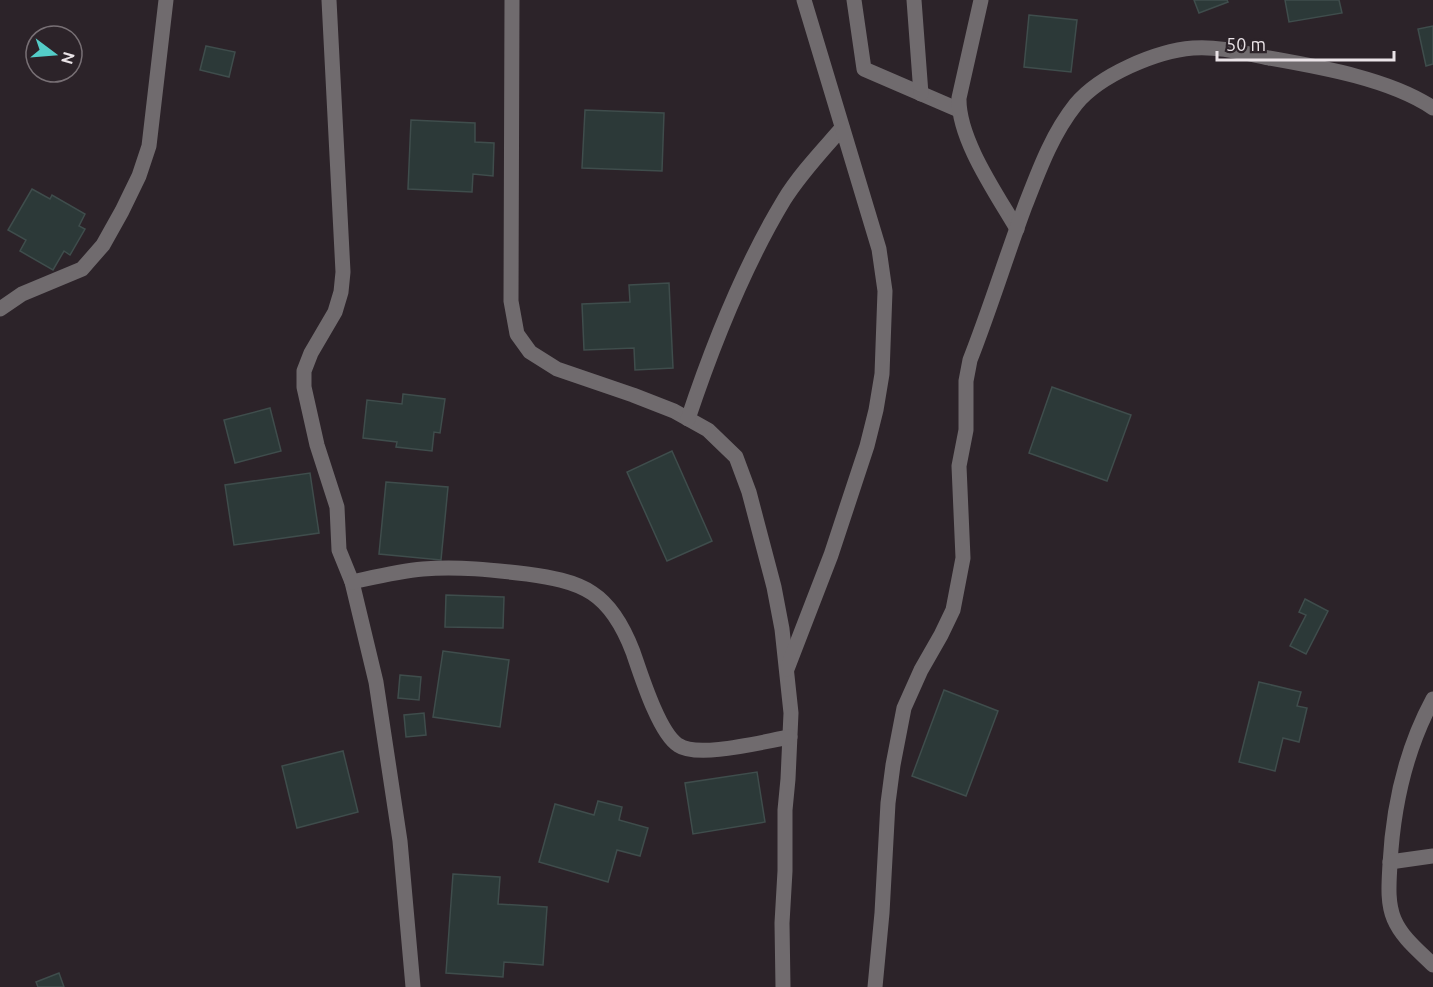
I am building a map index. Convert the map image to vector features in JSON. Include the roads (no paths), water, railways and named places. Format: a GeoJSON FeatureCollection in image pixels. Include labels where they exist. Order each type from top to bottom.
{"type":"FeatureCollection","features":[{"type":"Feature","properties":{"kind":"street"},"geometry":{"type":"LineString","coordinates":[[0,309],[22,294],[82,269],[103,245],[122,211],[139,177],[149,146],[166,0]]}},
{"type":"Feature","properties":{"kind":"street"},"geometry":{"type":"LineString","coordinates":[[329,0],[343,272],[341,292],[335,312],[311,353],[304,371],[304,387],[317,445],[337,507],[339,550],[352,582],[376,682],[400,841],[413,987]]}},
{"type":"Feature","properties":{"kind":"street"},"geometry":{"type":"LineString","coordinates":[[512,0],[510,301],[517,334],[530,352],[557,369],[633,395],[708,430],[736,456],[749,492],[774,587],[782,629],[791,712],[789,779],[785,810],[783,987]]}},
{"type":"Feature","properties":{"kind":"street"},"geometry":{"type":"LineString","coordinates":[[786,670],[831,555],[867,446],[882,374],[885,291],[879,249],[804,0]]}},
{"type":"Feature","properties":{"kind":"street"},"geometry":{"type":"LineString","coordinates":[[854,0],[864,69],[959,110]]}},
{"type":"Feature","properties":{"kind":"street"},"geometry":{"type":"LineString","coordinates":[[914,0],[921,94]]}},
{"type":"Feature","properties":{"kind":"street"},"geometry":{"type":"LineString","coordinates":[[981,0],[959,98],[959,110],[974,154],[1017,229]]}},
{"type":"Feature","properties":{"kind":"street"},"geometry":{"type":"LineString","coordinates":[[874,987],[882,913],[888,803],[904,708],[953,610],[963,558],[959,466],[966,430],[966,381],[970,360],[1040,166],[1060,127],[1077,103],[1097,86],[1148,58],[1191,48],[1235,51],[1315,66],[1397,89],[1433,108]]}},
{"type":"Feature","properties":{"kind":"street"},"geometry":{"type":"LineString","coordinates":[[688,419],[705,367],[733,300],[764,237],[790,191],[807,167],[842,128]]}},
{"type":"Feature","properties":{"kind":"street"},"geometry":{"type":"LineString","coordinates":[[352,582],[422,569],[477,568],[544,577],[573,584],[593,594],[612,612],[630,643],[666,733],[679,746],[695,751],[790,737]]}},
{"type":"Feature","properties":{"kind":"street"},"geometry":{"type":"LineString","coordinates":[[1433,699],[1411,752],[1400,791],[1391,841],[1388,896],[1394,919],[1403,935],[1433,965]]}},
{"type":"Feature","properties":{"kind":"street"},"geometry":{"type":"LineString","coordinates":[[1390,862],[1433,856]]}}]}
